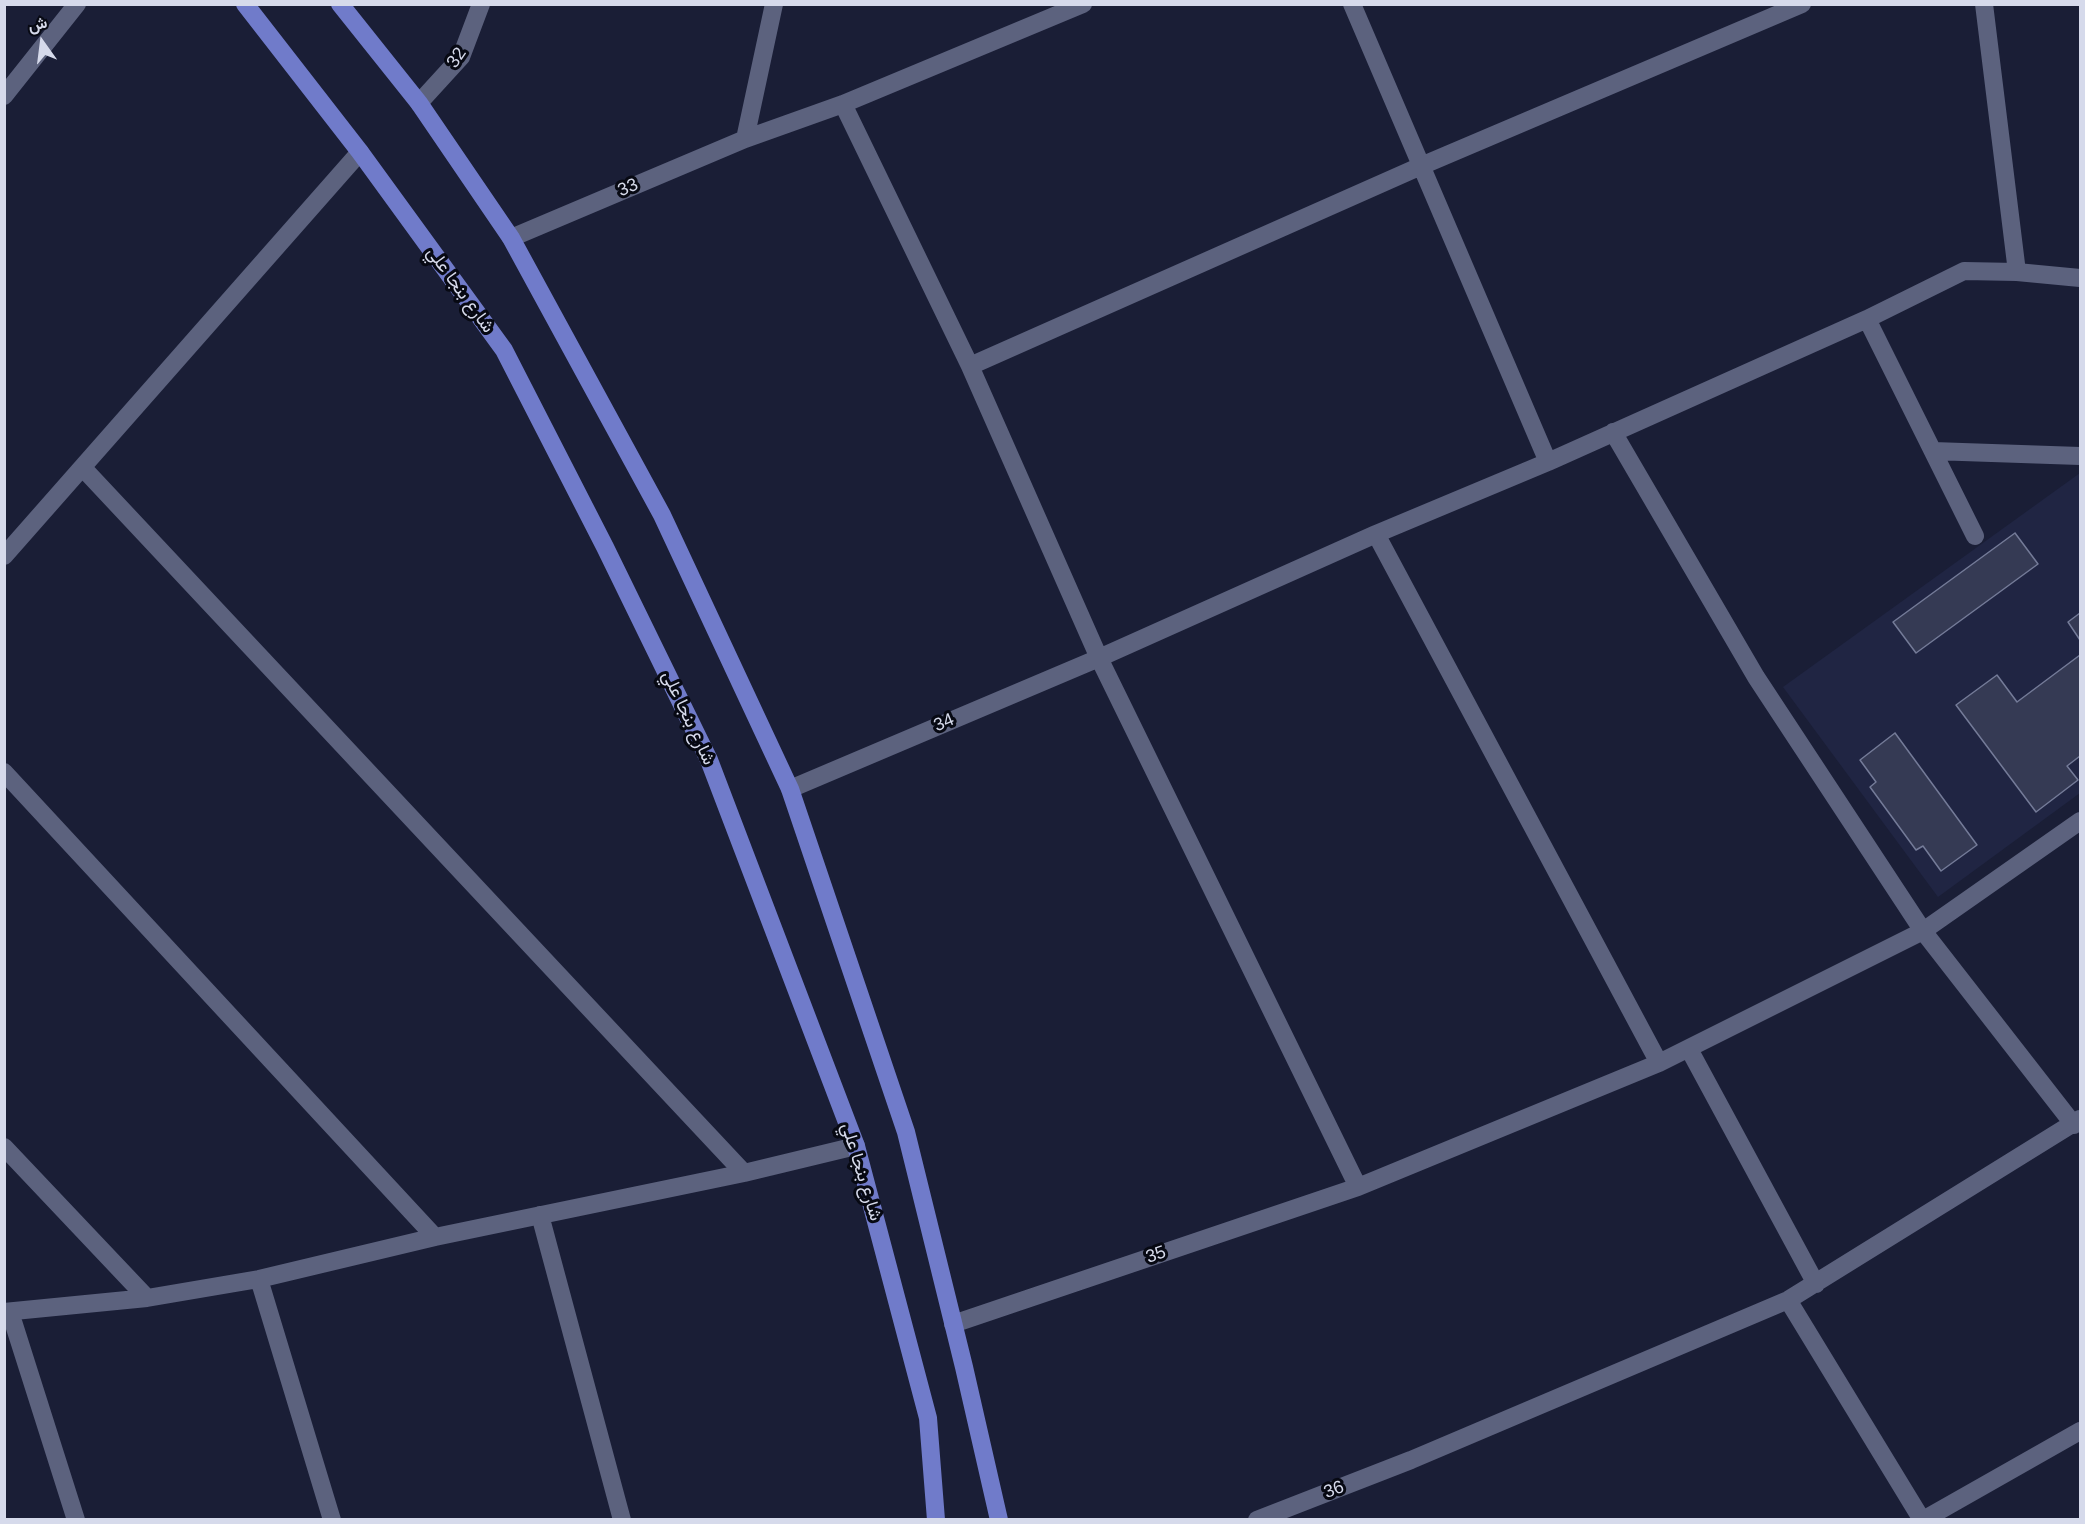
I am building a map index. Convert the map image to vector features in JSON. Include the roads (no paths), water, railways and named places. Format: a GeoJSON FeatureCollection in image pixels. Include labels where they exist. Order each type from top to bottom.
{"type":"FeatureCollection","features":[{"type":"Feature","properties":{"kind":"main road","name":"شارع بنجا علي"},"geometry":{"type":"LineString","coordinates":[[245,4],[360,152],[504,350],[610,557],[709,760],[856,1146],[928,1418],[936,1520]]}},
{"type":"Feature","properties":{"kind":"main road"},"geometry":{"type":"LineString","coordinates":[[340,4],[419,103],[511,238],[662,515],[790,789],[906,1132],[999,1520]]}},
{"type":"Feature","properties":{"kind":"street"},"geometry":{"type":"LineString","coordinates":[[4,96],[77,4]]}},
{"type":"Feature","properties":{"kind":"street","name":"32"},"geometry":{"type":"LineString","coordinates":[[419,103],[461,57],[481,4]]}},
{"type":"Feature","properties":{"kind":"street"},"geometry":{"type":"LineString","coordinates":[[745,139],[774,4]]}},
{"type":"Feature","properties":{"kind":"street","name":"33"},"geometry":{"type":"LineString","coordinates":[[511,238],[745,139],[843,104],[1083,4]]}},
{"type":"Feature","properties":{"kind":"street"},"geometry":{"type":"LineString","coordinates":[[1352,4],[1548,462]]}},
{"type":"Feature","properties":{"kind":"street"},"geometry":{"type":"LineString","coordinates":[[970,366],[1421,166],[1802,4]]}},
{"type":"Feature","properties":{"kind":"street"},"geometry":{"type":"LineString","coordinates":[[1983,4],[2017,272]]}},
{"type":"Feature","properties":{"kind":"street"},"geometry":{"type":"LineString","coordinates":[[843,104],[970,366],[1099,658],[1358,1187]]}},
{"type":"Feature","properties":{"kind":"street"},"geometry":{"type":"LineString","coordinates":[[4,556],[360,152]]}},
{"type":"Feature","properties":{"kind":"street","name":"34"},"geometry":{"type":"LineString","coordinates":[[790,789],[1099,658],[1376,534],[1548,462],[1867,319],[1964,271],[2017,272],[2080,278]]}},
{"type":"Feature","properties":{"kind":"street"},"geometry":{"type":"LineString","coordinates":[[1867,319],[1975,536]]}},
{"type":"Feature","properties":{"kind":"street"},"geometry":{"type":"LineString","coordinates":[[1613,432],[1756,677],[1923,931],[2077,1122]]}},
{"type":"Feature","properties":{"kind":"street"},"geometry":{"type":"LineString","coordinates":[[1933,451],[2080,456]]}},
{"type":"Feature","properties":{"kind":"street"},"geometry":{"type":"LineString","coordinates":[[82,468],[744,1173]]}},
{"type":"Feature","properties":{"kind":"street"},"geometry":{"type":"LineString","coordinates":[[1376,534],[1659,1063]]}},
{"type":"Feature","properties":{"kind":"street"},"geometry":{"type":"LineString","coordinates":[[4,772],[435,1237]]}},
{"type":"Feature","properties":{"kind":"street","name":"35"},"geometry":{"type":"LineString","coordinates":[[953,1324],[1358,1187],[1659,1063],[1923,931],[2080,821]]}},
{"type":"Feature","properties":{"kind":"street"},"geometry":{"type":"LineString","coordinates":[[1689,1049],[1816,1284]]}},
{"type":"Feature","properties":{"kind":"street","name":"36"},"geometry":{"type":"LineString","coordinates":[[1257,1520],[1411,1460],[1788,1300],[2077,1122]]}},
{"type":"Feature","properties":{"kind":"street"},"geometry":{"type":"LineString","coordinates":[[76,1520],[7,1312],[147,1298],[260,1278],[435,1237],[744,1173],[856,1146]]}},
{"type":"Feature","properties":{"kind":"street"},"geometry":{"type":"LineString","coordinates":[[4,1147],[147,1298]]}},
{"type":"Feature","properties":{"kind":"street"},"geometry":{"type":"LineString","coordinates":[[540,1215],[622,1520]]}},
{"type":"Feature","properties":{"kind":"street"},"geometry":{"type":"LineString","coordinates":[[260,1278],[332,1520]]}},
{"type":"Feature","properties":{"kind":"street"},"geometry":{"type":"LineString","coordinates":[[1788,1300],[1923,1520],[2080,1431]]}}]}
